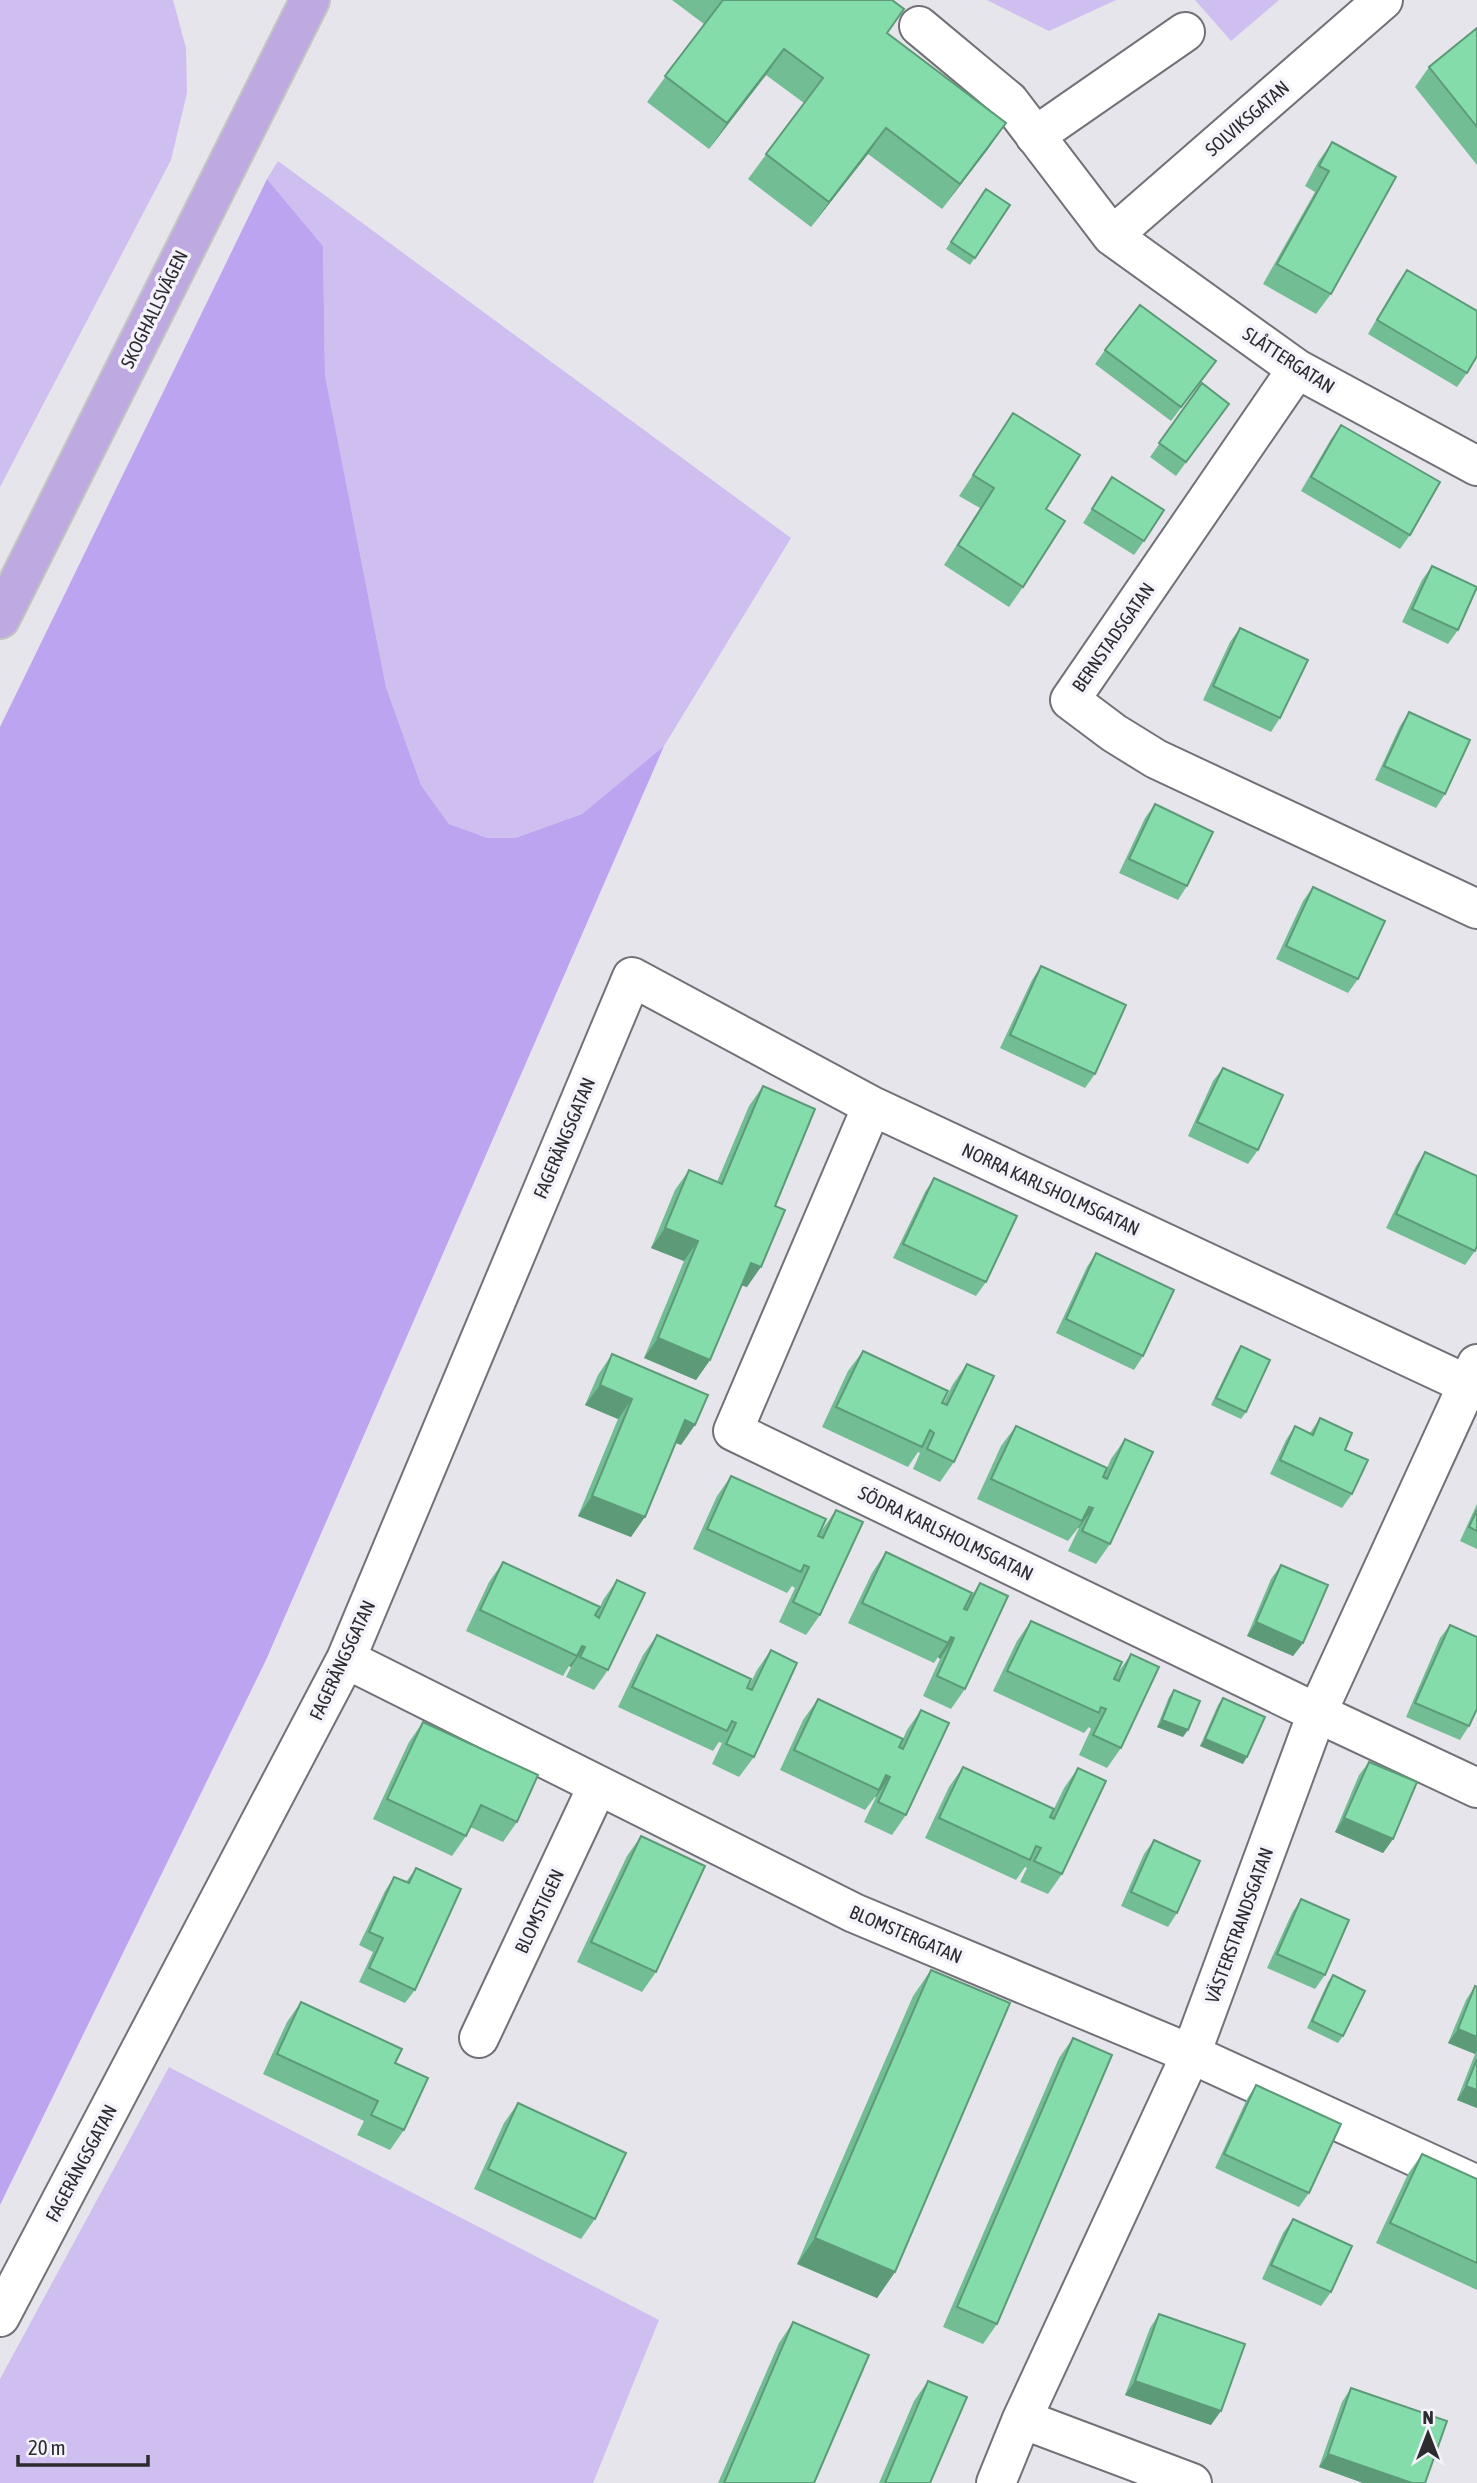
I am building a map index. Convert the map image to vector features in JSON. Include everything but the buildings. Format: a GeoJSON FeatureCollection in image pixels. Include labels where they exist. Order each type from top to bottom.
{"type":"FeatureCollection","features":[{"type":"Feature","properties":{"kind":"main road","name":"SKOGHALLSVÄGEN"},"geometry":{"type":"LineString","coordinates":[[0,619],[310,0]]}},
{"type":"Feature","properties":{"kind":"street","name":"SOLVIKSGATAN"},"geometry":{"type":"LineString","coordinates":[[1112,236],[1383,0]]}},
{"type":"Feature","properties":{"kind":"street","name":"SLÅTTERGATAN"},"geometry":{"type":"LineString","coordinates":[[919,26],[1009,101],[1112,236],[1297,369],[1477,466]]}},
{"type":"Feature","properties":{"kind":"street"},"geometry":{"type":"LineString","coordinates":[[1035,136],[1185,32]]}},
{"type":"Feature","properties":{"kind":"street","name":"BERNSTADSGATAN"},"geometry":{"type":"LineString","coordinates":[[1297,369],[1070,700],[1114,733],[1156,759],[1477,909]]}},
{"type":"Feature","properties":{"kind":"street","name":"NORRA KARLSHOLMSGATAN"},"geometry":{"type":"LineString","coordinates":[[632,977],[872,1106],[1474,1379]]}},
{"type":"Feature","properties":{"kind":"street","name":"FAGERÄNGSGATAN"},"geometry":{"type":"LineString","coordinates":[[0,2317],[346,1659],[632,977]]}},
{"type":"Feature","properties":{"kind":"street","name":"SÖDRA KARLSHOLMSGATAN"},"geometry":{"type":"LineString","coordinates":[[872,1106],[733,1431],[1477,1788]]}},
{"type":"Feature","properties":{"kind":"street","name":"VÄSTERSTRANDSGATAN"},"geometry":{"type":"LineString","coordinates":[[996,2483],[1022,2419],[1191,2054],[1317,1713],[1474,1379]]}},
{"type":"Feature","properties":{"kind":"street","name":"BLOMSTERGATAN"},"geometry":{"type":"LineString","coordinates":[[346,1659],[854,1913],[1191,2054],[1477,2186]]}},
{"type":"Feature","properties":{"kind":"street","name":"BLOMSTIGEN"},"geometry":{"type":"LineString","coordinates":[[479,2038],[598,1785]]}},
{"type":"Feature","properties":{"kind":"street"},"geometry":{"type":"LineString","coordinates":[[1022,2419],[1192,2483]]}},
{"type":"Feature","properties":{"kind":"shaded area"},"geometry":{"type":"Polygon","coordinates":[[[0,0],[173,0],[186,48],[187,93],[171,160],[0,487],[0,0]]]}},
{"type":"Feature","properties":{"kind":"shaded area"},"geometry":{"type":"Polygon","coordinates":[[[987,0],[1116,0],[1049,31],[987,0]]]}},
{"type":"Feature","properties":{"kind":"shaded area"},"geometry":{"type":"Polygon","coordinates":[[[1195,0],[1279,0],[1231,41],[1195,0]]]}},
{"type":"Feature","properties":{"kind":"shaded area"},"geometry":{"type":"Polygon","coordinates":[[[278,161],[791,538],[664,746],[582,814],[515,838],[488,838],[449,824],[421,785],[386,687],[325,375],[323,246],[267,179],[278,161]]]}},
{"type":"Feature","properties":{"kind":"shaded area"},"geometry":{"type":"Polygon","coordinates":[[[267,179],[323,246],[325,375],[386,687],[421,785],[449,824],[488,838],[515,838],[582,814],[664,746],[266,1660],[0,2205],[0,727],[267,179]]]}},
{"type":"Feature","properties":{"kind":"shaded area"},"geometry":{"type":"Polygon","coordinates":[[[169,2067],[659,2320],[593,2483],[0,2483],[0,2379],[169,2067]]]}}]}
